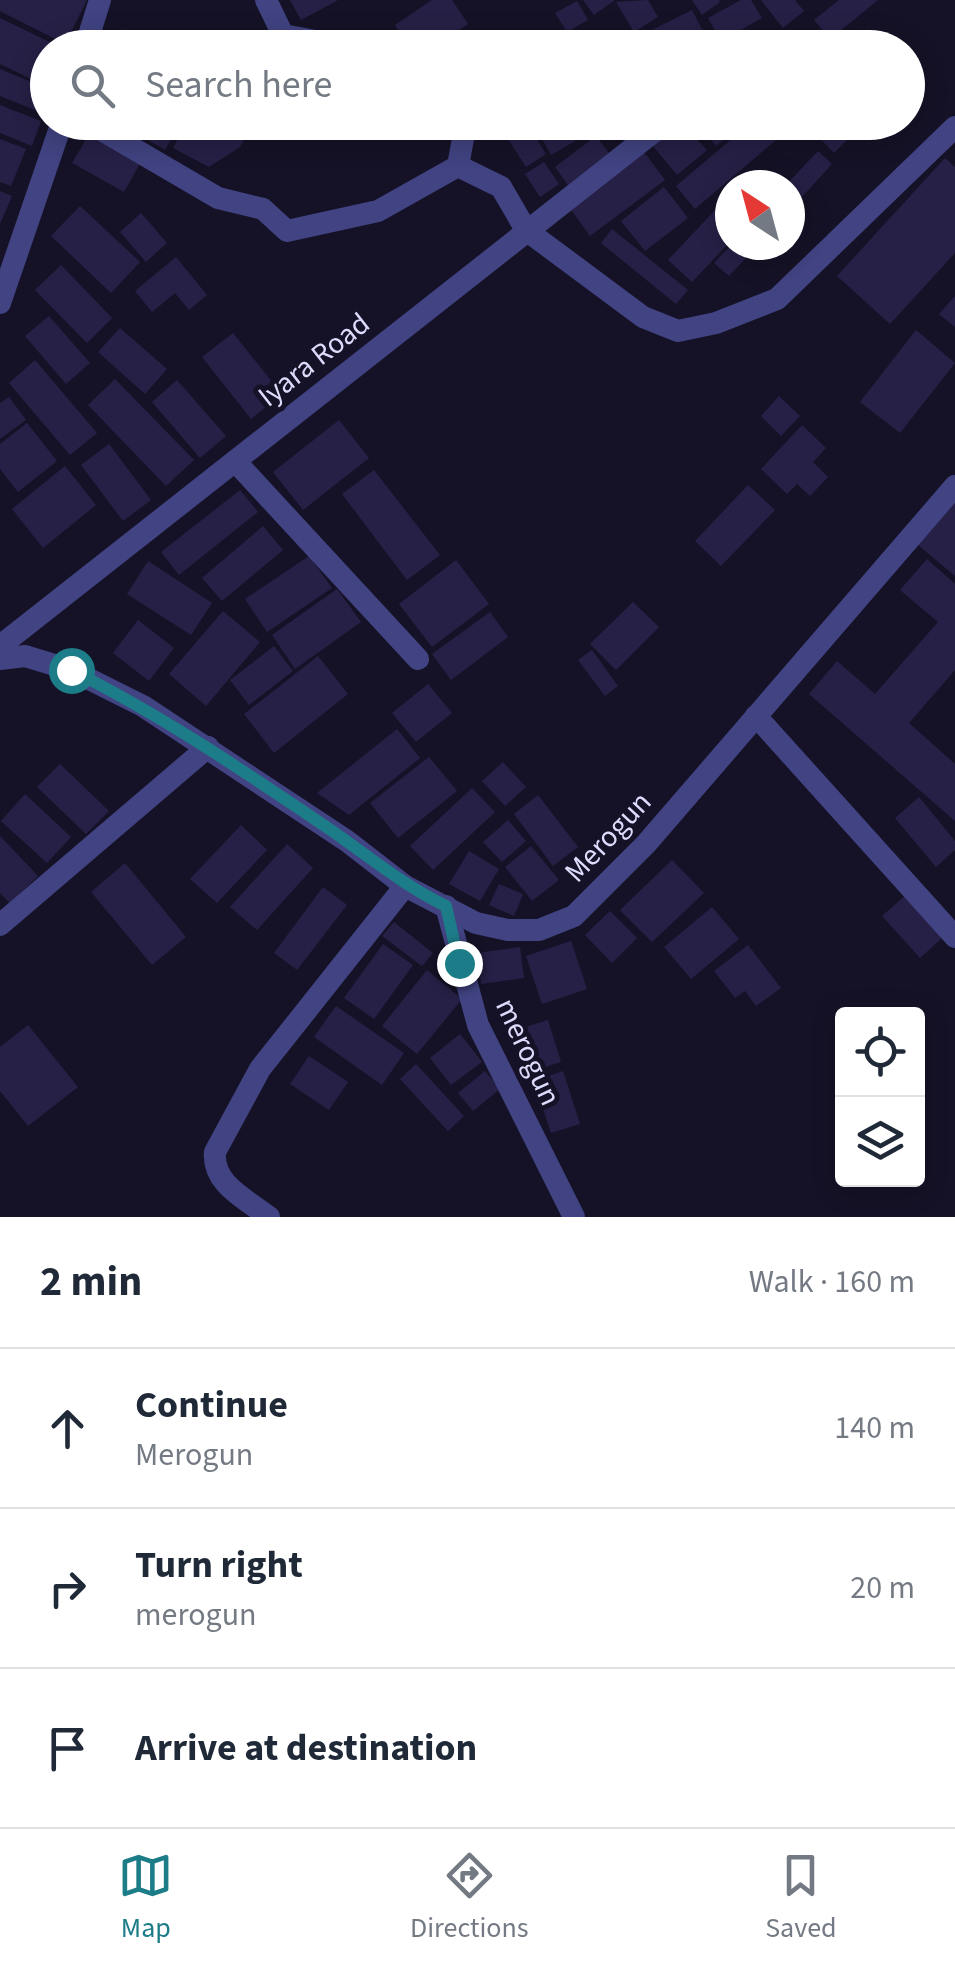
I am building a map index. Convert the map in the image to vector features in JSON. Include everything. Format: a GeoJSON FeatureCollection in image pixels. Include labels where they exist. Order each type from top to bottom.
{"type":"FeatureCollection","features":[{"type":"Feature","properties":{"kind":"street"},"geometry":{"type":"LineString","coordinates":[[91,30],[100,0]]}},
{"type":"Feature","properties":{"kind":"street"},"geometry":{"type":"LineString","coordinates":[[266,0],[281,30]]}},
{"type":"Feature","properties":{"kind":"street"},"geometry":{"type":"LineString","coordinates":[[458,166],[501,186],[526,230],[642,318],[678,330],[716,323],[777,299],[955,126]]}},
{"type":"Feature","properties":{"kind":"street"},"geometry":{"type":"LineString","coordinates":[[0,303],[6,260],[55,140]]}},
{"type":"Feature","properties":{"kind":"street"},"geometry":{"type":"LineString","coordinates":[[119,140],[218,198],[262,209],[287,231],[378,212],[458,166],[463,140]]}},
{"type":"Feature","properties":{"kind":"street","name":"Iyara Road"},"geometry":{"type":"LineString","coordinates":[[0,646],[643,140]]}},
{"type":"Feature","properties":{"kind":"street"},"geometry":{"type":"LineString","coordinates":[[235,460],[418,659]]}},
{"type":"Feature","properties":{"kind":"street","name":"Merogun"},"geometry":{"type":"LineString","coordinates":[[0,658],[26,656],[71,670],[143,706],[347,840],[405,886],[476,923],[508,930],[539,930],[574,916],[646,844],[955,486]]}},
{"type":"Feature","properties":{"kind":"street"},"geometry":{"type":"LineString","coordinates":[[756,716],[955,937]]}},
{"type":"Feature","properties":{"kind":"street"},"geometry":{"type":"LineString","coordinates":[[0,924],[208,747]]}},
{"type":"Feature","properties":{"kind":"street"},"geometry":{"type":"LineString","coordinates":[[269,1217],[221,1180],[214,1167],[215,1152],[260,1069],[405,886]]}},
{"type":"Feature","properties":{"kind":"street","name":"merogun"},"geometry":{"type":"LineString","coordinates":[[446,906],[478,1025],[574,1217]]}},
{"type":"Feature","properties":{"kind":"building"},"geometry":{"type":"Polygon","coordinates":[[[0,0],[87,0],[72,30],[37,30],[0,11],[0,0]]]}},
{"type":"Feature","properties":{"kind":"building"},"geometry":{"type":"Polygon","coordinates":[[[290,0],[338,0],[301,20],[290,0]]]}},
{"type":"Feature","properties":{"kind":"building"},"geometry":{"type":"Polygon","coordinates":[[[432,0],[452,0],[468,24],[459,30],[398,30],[395,25],[432,0]]]}},
{"type":"Feature","properties":{"kind":"building"},"geometry":{"type":"Polygon","coordinates":[[[583,0],[615,0],[594,15],[583,0]]]}},
{"type":"Feature","properties":{"kind":"building"},"geometry":{"type":"Polygon","coordinates":[[[648,0],[658,17],[633,30],[616,2],[648,0]]]}},
{"type":"Feature","properties":{"kind":"building"},"geometry":{"type":"Polygon","coordinates":[[[692,0],[719,0],[720,2],[702,15],[692,0]]]}},
{"type":"Feature","properties":{"kind":"building"},"geometry":{"type":"Polygon","coordinates":[[[741,0],[751,0],[762,18],[741,30],[715,30],[708,18],[741,0]]]}},
{"type":"Feature","properties":{"kind":"building"},"geometry":{"type":"Polygon","coordinates":[[[761,0],[795,0],[804,11],[783,28],[761,0]]]}},
{"type":"Feature","properties":{"kind":"building"},"geometry":{"type":"Polygon","coordinates":[[[839,0],[878,0],[841,30],[822,30],[814,20],[839,0]]]}},
{"type":"Feature","properties":{"kind":"building"},"geometry":{"type":"Polygon","coordinates":[[[577,1],[588,20],[566,30],[555,13],[577,1]]]}},
{"type":"Feature","properties":{"kind":"building"},"geometry":{"type":"Polygon","coordinates":[[[692,10],[702,30],[652,30],[692,10]]]}},
{"type":"Feature","properties":{"kind":"building"},"geometry":{"type":"Polygon","coordinates":[[[0,18],[30,33],[30,78],[0,64],[0,18]]]}},
{"type":"Feature","properties":{"kind":"building"},"geometry":{"type":"Polygon","coordinates":[[[0,69],[30,82],[30,108],[0,96],[0,69]]]}},
{"type":"Feature","properties":{"kind":"building"},"geometry":{"type":"Polygon","coordinates":[[[0,105],[30,117],[30,140],[34,140],[32,146],[0,133],[0,105]]]}},
{"type":"Feature","properties":{"kind":"building"},"geometry":{"type":"Polygon","coordinates":[[[0,139],[26,149],[11,186],[0,182],[0,139]]]}},
{"type":"Feature","properties":{"kind":"building"},"geometry":{"type":"Polygon","coordinates":[[[86,140],[107,140],[142,160],[124,192],[72,163],[86,140]]]}},
{"type":"Feature","properties":{"kind":"building"},"geometry":{"type":"Polygon","coordinates":[[[148,140],[171,140],[165,150],[148,140]]]}},
{"type":"Feature","properties":{"kind":"building"},"geometry":{"type":"Polygon","coordinates":[[[177,140],[244,140],[240,147],[209,167],[173,148],[177,140]]]}},
{"type":"Feature","properties":{"kind":"building"},"geometry":{"type":"Polygon","coordinates":[[[509,140],[537,140],[546,154],[526,167],[509,140]]]}},
{"type":"Feature","properties":{"kind":"building"},"geometry":{"type":"Polygon","coordinates":[[[543,140],[574,140],[575,141],[551,155],[543,140]]]}},
{"type":"Feature","properties":{"kind":"building"},"geometry":{"type":"Polygon","coordinates":[[[591,140],[599,140],[609,153],[568,185],[555,167],[591,140]]]}},
{"type":"Feature","properties":{"kind":"building"},"geometry":{"type":"Polygon","coordinates":[[[658,140],[697,140],[707,150],[677,175],[652,145],[658,140]]]}},
{"type":"Feature","properties":{"kind":"building"},"geometry":{"type":"Polygon","coordinates":[[[731,140],[776,140],[741,170],[715,170],[715,192],[695,209],[676,186],[731,140]]]}},
{"type":"Feature","properties":{"kind":"building"},"geometry":{"type":"Polygon","coordinates":[[[822,140],[847,140],[834,153],[822,140]]]}},
{"type":"Feature","properties":{"kind":"building"},"geometry":{"type":"Polygon","coordinates":[[[818,151],[832,164],[805,194],[805,170],[800,170],[818,151]]]}},
{"type":"Feature","properties":{"kind":"building"},"geometry":{"type":"Polygon","coordinates":[[[644,152],[665,180],[590,236],[569,207],[644,152]]]}},
{"type":"Feature","properties":{"kind":"building"},"geometry":{"type":"Polygon","coordinates":[[[945,158],[955,167],[955,253],[890,324],[837,276],[945,158]]]}},
{"type":"Feature","properties":{"kind":"building"},"geometry":{"type":"Polygon","coordinates":[[[544,162],[559,184],[540,197],[525,174],[544,162]]]}},
{"type":"Feature","properties":{"kind":"building"},"geometry":{"type":"Polygon","coordinates":[[[664,187],[688,218],[645,251],[621,221],[664,187]]]}},
{"type":"Feature","properties":{"kind":"building"},"geometry":{"type":"Polygon","coordinates":[[[0,191],[12,196],[0,224],[0,191]]]}},
{"type":"Feature","properties":{"kind":"building"},"geometry":{"type":"Polygon","coordinates":[[[80,206],[140,262],[111,293],[51,236],[80,206]]]}},
{"type":"Feature","properties":{"kind":"building"},"geometry":{"type":"Polygon","coordinates":[[[715,210],[715,258],[692,282],[668,260],[715,210]]]}},
{"type":"Feature","properties":{"kind":"building"},"geometry":{"type":"Polygon","coordinates":[[[141,213],[167,243],[146,262],[120,232],[141,213]]]}},
{"type":"Feature","properties":{"kind":"building"},"geometry":{"type":"Polygon","coordinates":[[[612,229],[688,290],[676,304],[601,243],[612,229]]]}},
{"type":"Feature","properties":{"kind":"building"},"geometry":{"type":"Polygon","coordinates":[[[176,257],[207,295],[189,310],[175,293],[152,312],[135,291],[176,257]]]}},
{"type":"Feature","properties":{"kind":"building"},"geometry":{"type":"Polygon","coordinates":[[[717,260],[744,260],[729,276],[714,263],[717,260]]]}},
{"type":"Feature","properties":{"kind":"building"},"geometry":{"type":"Polygon","coordinates":[[[61,265],[112,318],[87,343],[35,290],[61,265]]]}},
{"type":"Feature","properties":{"kind":"building"},"geometry":{"type":"Polygon","coordinates":[[[955,296],[955,327],[939,314],[955,296]]]}},
{"type":"Feature","properties":{"kind":"building"},"geometry":{"type":"Polygon","coordinates":[[[49,316],[90,363],[66,384],[25,336],[49,316]]]}},
{"type":"Feature","properties":{"kind":"building"},"geometry":{"type":"Polygon","coordinates":[[[120,328],[167,369],[145,394],[98,352],[120,328]]]}},
{"type":"Feature","properties":{"kind":"building"},"geometry":{"type":"Polygon","coordinates":[[[916,330],[955,363],[900,433],[860,402],[916,330]]]}},
{"type":"Feature","properties":{"kind":"building"},"geometry":{"type":"Polygon","coordinates":[[[233,333],[282,394],[251,419],[202,357],[233,333]]]}},
{"type":"Feature","properties":{"kind":"building"},"geometry":{"type":"Polygon","coordinates":[[[35,360],[97,433],[70,455],[9,383],[35,360]]]}},
{"type":"Feature","properties":{"kind":"building"},"geometry":{"type":"Polygon","coordinates":[[[115,379],[194,460],[166,486],[88,405],[115,379]]]}},
{"type":"Feature","properties":{"kind":"building"},"geometry":{"type":"Polygon","coordinates":[[[177,380],[226,436],[200,458],[152,402],[177,380]]]}},
{"type":"Feature","properties":{"kind":"building"},"geometry":{"type":"Polygon","coordinates":[[[779,396],[800,416],[781,436],[761,416],[779,396]]]}},
{"type":"Feature","properties":{"kind":"building"},"geometry":{"type":"Polygon","coordinates":[[[9,397],[26,420],[0,439],[0,403],[9,397]]]}},
{"type":"Feature","properties":{"kind":"building"},"geometry":{"type":"Polygon","coordinates":[[[339,420],[369,458],[303,510],[273,472],[339,420]]]}},
{"type":"Feature","properties":{"kind":"building"},"geometry":{"type":"Polygon","coordinates":[[[27,423],[57,461],[18,492],[0,469],[0,444],[27,423]]]}},
{"type":"Feature","properties":{"kind":"building"},"geometry":{"type":"Polygon","coordinates":[[[802,425],[826,448],[813,462],[828,477],[810,496],[797,484],[787,494],[761,469],[802,425]]]}},
{"type":"Feature","properties":{"kind":"building"},"geometry":{"type":"Polygon","coordinates":[[[109,444],[151,500],[123,521],[81,465],[109,444]]]}},
{"type":"Feature","properties":{"kind":"building"},"geometry":{"type":"Polygon","coordinates":[[[65,466],[96,505],[43,548],[12,509],[65,466]]]}},
{"type":"Feature","properties":{"kind":"building"},"geometry":{"type":"Polygon","coordinates":[[[374,470],[440,555],[407,580],[342,494],[374,470]]]}},
{"type":"Feature","properties":{"kind":"building"},"geometry":{"type":"Polygon","coordinates":[[[748,485],[775,510],[721,566],[695,541],[748,485]]]}},
{"type":"Feature","properties":{"kind":"building"},"geometry":{"type":"Polygon","coordinates":[[[240,490],[258,512],[179,575],[161,552],[240,490]]]}},
{"type":"Feature","properties":{"kind":"building"},"geometry":{"type":"Polygon","coordinates":[[[955,502],[955,576],[918,545],[955,502]]]}},
{"type":"Feature","properties":{"kind":"building"},"geometry":{"type":"Polygon","coordinates":[[[263,526],[283,550],[222,601],[202,578],[263,526]]]}},
{"type":"Feature","properties":{"kind":"building"},"geometry":{"type":"Polygon","coordinates":[[[309,556],[332,588],[267,632],[245,599],[309,556]]]}},
{"type":"Feature","properties":{"kind":"building"},"geometry":{"type":"Polygon","coordinates":[[[927,559],[955,584],[955,670],[909,723],[955,764],[955,821],[809,694],[837,661],[875,694],[938,622],[900,590],[927,559]]]}},
{"type":"Feature","properties":{"kind":"building"},"geometry":{"type":"Polygon","coordinates":[[[456,560],[489,604],[432,647],[399,604],[456,560]]]}},
{"type":"Feature","properties":{"kind":"building"},"geometry":{"type":"Polygon","coordinates":[[[148,561],[212,603],[191,635],[127,594],[148,561]]]}},
{"type":"Feature","properties":{"kind":"building"},"geometry":{"type":"Polygon","coordinates":[[[337,589],[361,622],[295,669],[272,635],[337,589]]]}},
{"type":"Feature","properties":{"kind":"building"},"geometry":{"type":"Polygon","coordinates":[[[633,602],[659,627],[616,670],[590,644],[633,602]]]}},
{"type":"Feature","properties":{"kind":"building"},"geometry":{"type":"Polygon","coordinates":[[[223,611],[260,642],[206,706],[169,674],[223,611]]]}},
{"type":"Feature","properties":{"kind":"building"},"geometry":{"type":"Polygon","coordinates":[[[490,612],[508,637],[451,680],[432,654],[490,612]]]}},
{"type":"Feature","properties":{"kind":"building"},"geometry":{"type":"Polygon","coordinates":[[[138,620],[174,648],[149,681],[113,653],[138,620]]]}},
{"type":"Feature","properties":{"kind":"building"},"geometry":{"type":"Polygon","coordinates":[[[274,646],[293,671],[249,705],[230,680],[274,646]]]}},
{"type":"Feature","properties":{"kind":"building"},"geometry":{"type":"Polygon","coordinates":[[[592,650],[618,686],[605,696],[578,660],[592,650]]]}},
{"type":"Feature","properties":{"kind":"building"},"geometry":{"type":"Polygon","coordinates":[[[318,656],[348,694],[274,753],[244,714],[318,656]]]}},
{"type":"Feature","properties":{"kind":"building"},"geometry":{"type":"Polygon","coordinates":[[[428,684],[452,713],[416,742],[392,713],[428,684]]]}},
{"type":"Feature","properties":{"kind":"building"},"geometry":{"type":"Polygon","coordinates":[[[397,729],[420,758],[349,815],[317,793],[397,729]]]}},
{"type":"Feature","properties":{"kind":"building"},"geometry":{"type":"Polygon","coordinates":[[[429,757],[457,791],[398,838],[370,803],[429,757]]]}},
{"type":"Feature","properties":{"kind":"building"},"geometry":{"type":"Polygon","coordinates":[[[503,762],[526,787],[505,806],[482,781],[503,762]]]}},
{"type":"Feature","properties":{"kind":"building"},"geometry":{"type":"Polygon","coordinates":[[[60,764],[109,811],[86,834],[37,787],[60,764]]]}},
{"type":"Feature","properties":{"kind":"building"},"geometry":{"type":"Polygon","coordinates":[[[472,788],[495,812],[433,870],[410,846],[472,788]]]}},
{"type":"Feature","properties":{"kind":"building"},"geometry":{"type":"Polygon","coordinates":[[[25,794],[71,837],[47,863],[1,821],[25,794]]]}},
{"type":"Feature","properties":{"kind":"building"},"geometry":{"type":"Polygon","coordinates":[[[538,795],[578,847],[553,866],[514,814],[538,795]]]}},
{"type":"Feature","properties":{"kind":"building"},"geometry":{"type":"Polygon","coordinates":[[[919,797],[955,841],[955,850],[936,867],[895,818],[919,797]]]}},
{"type":"Feature","properties":{"kind":"building"},"geometry":{"type":"Polygon","coordinates":[[[508,820],[526,841],[502,862],[483,842],[508,820]]]}},
{"type":"Feature","properties":{"kind":"building"},"geometry":{"type":"Polygon","coordinates":[[[241,825],[267,850],[217,903],[190,879],[241,825]]]}},
{"type":"Feature","properties":{"kind":"building"},"geometry":{"type":"Polygon","coordinates":[[[0,836],[38,876],[10,903],[0,893],[0,836]]]}},
{"type":"Feature","properties":{"kind":"building"},"geometry":{"type":"Polygon","coordinates":[[[287,844],[313,868],[257,930],[230,907],[287,844]]]}},
{"type":"Feature","properties":{"kind":"building"},"geometry":{"type":"Polygon","coordinates":[[[531,846],[559,880],[532,901],[505,867],[531,846]]]}},
{"type":"Feature","properties":{"kind":"building"},"geometry":{"type":"Polygon","coordinates":[[[469,851],[499,869],[480,901],[449,884],[469,851]]]}},
{"type":"Feature","properties":{"kind":"building"},"geometry":{"type":"Polygon","coordinates":[[[672,860],[704,893],[652,942],[620,910],[672,860]]]}},
{"type":"Feature","properties":{"kind":"building"},"geometry":{"type":"Polygon","coordinates":[[[125,863],[186,937],[152,965],[91,892],[125,863]]]}},
{"type":"Feature","properties":{"kind":"building"},"geometry":{"type":"Polygon","coordinates":[[[499,884],[523,894],[514,916],[489,905],[499,884]]]}},
{"type":"Feature","properties":{"kind":"building"},"geometry":{"type":"Polygon","coordinates":[[[323,887],[347,905],[297,970],[274,953],[323,887]]]}},
{"type":"Feature","properties":{"kind":"building"},"geometry":{"type":"Polygon","coordinates":[[[906,895],[943,937],[920,958],[882,916],[906,895]]]}},
{"type":"Feature","properties":{"kind":"building"},"geometry":{"type":"Polygon","coordinates":[[[712,907],[739,939],[691,979],[664,947],[712,907]]]}},
{"type":"Feature","properties":{"kind":"building"},"geometry":{"type":"Polygon","coordinates":[[[610,911],[637,938],[612,963],[585,935],[610,911]]]}},
{"type":"Feature","properties":{"kind":"building"},"geometry":{"type":"Polygon","coordinates":[[[394,922],[433,953],[422,966],[382,936],[394,922]]]}},
{"type":"Feature","properties":{"kind":"building"},"geometry":{"type":"Polygon","coordinates":[[[571,941],[587,989],[542,1004],[526,956],[571,941]]]}},
{"type":"Feature","properties":{"kind":"building"},"geometry":{"type":"Polygon","coordinates":[[[383,944],[413,965],[374,1019],[344,998],[383,944]]]}},
{"type":"Feature","properties":{"kind":"building"},"geometry":{"type":"Polygon","coordinates":[[[748,945],[781,988],[756,1006],[745,991],[735,998],[714,971],[748,945]]]}},
{"type":"Feature","properties":{"kind":"building"},"geometry":{"type":"Polygon","coordinates":[[[520,947],[524,978],[481,984],[477,953],[520,947]]]}},
{"type":"Feature","properties":{"kind":"building"},"geometry":{"type":"Polygon","coordinates":[[[427,970],[462,999],[417,1054],[382,1026],[427,970]]]}},
{"type":"Feature","properties":{"kind":"building"},"geometry":{"type":"Polygon","coordinates":[[[336,1006],[404,1053],[382,1085],[314,1037],[336,1006]]]}},
{"type":"Feature","properties":{"kind":"building"},"geometry":{"type":"Polygon","coordinates":[[[548,1020],[561,1062],[526,1073],[513,1031],[548,1020]]]}},
{"type":"Feature","properties":{"kind":"building"},"geometry":{"type":"Polygon","coordinates":[[[28,1025],[78,1087],[28,1126],[0,1091],[0,1047],[28,1025]]]}},
{"type":"Feature","properties":{"kind":"building"},"geometry":{"type":"Polygon","coordinates":[[[460,1034],[482,1062],[451,1085],[430,1058],[460,1034]]]}},
{"type":"Feature","properties":{"kind":"building"},"geometry":{"type":"Polygon","coordinates":[[[309,1056],[348,1082],[329,1110],[290,1084],[309,1056]]]}},
{"type":"Feature","properties":{"kind":"building"},"geometry":{"type":"Polygon","coordinates":[[[416,1064],[464,1116],[448,1131],[400,1079],[416,1064]]]}},
{"type":"Feature","properties":{"kind":"building"},"geometry":{"type":"Polygon","coordinates":[[[485,1071],[500,1089],[473,1111],[458,1093],[485,1071]]]}},
{"type":"Feature","properties":{"kind":"building"},"geometry":{"type":"Polygon","coordinates":[[[563,1071],[580,1124],[551,1133],[534,1081],[563,1071]]]}},
{"type":"Feature","properties":{"kind":"route"},"geometry":{"type":"LineString","coordinates":[[71,670],[143,706],[347,840],[405,886],[446,906],[459,963]]}}]}
